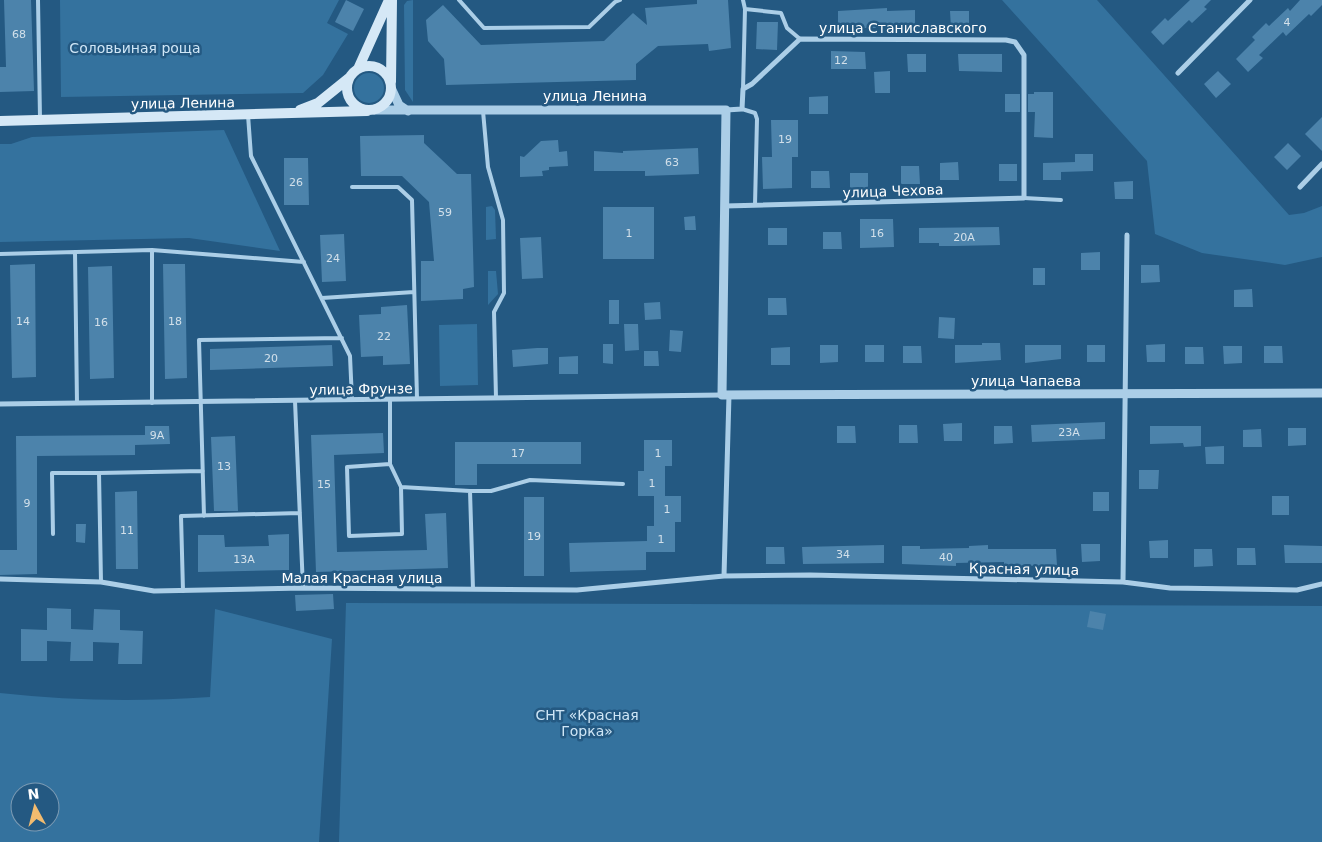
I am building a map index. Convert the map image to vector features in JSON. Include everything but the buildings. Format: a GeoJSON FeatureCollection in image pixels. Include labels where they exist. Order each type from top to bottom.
{"type":"FeatureCollection","features":[{"type":"Feature","properties":{"kind":"main road"},"geometry":{"type":"LineString","coordinates":[[290,114],[318,103],[358,69],[390,0]]}},
{"type":"Feature","properties":{"kind":"main road"},"geometry":{"type":"LineString","coordinates":[[349,78],[347,93],[354,105],[371,110],[386,102],[391,86],[390,0]]}},
{"type":"Feature","properties":{"kind":"main road"},"geometry":{"type":"LineString","coordinates":[[358,69],[371,66],[378,68],[388,76],[391,86]]}},
{"type":"Feature","properties":{"kind":"main road","name":"улица Ленина"},"geometry":{"type":"LineString","coordinates":[[0,121],[290,114],[371,110]]}},
{"type":"Feature","properties":{"kind":"street"},"geometry":{"type":"LineString","coordinates":[[1178,73],[1250,0]]}},
{"type":"Feature","properties":{"kind":"street"},"geometry":{"type":"LineString","coordinates":[[724,576],[726,110],[742,109],[743,89],[752,84],[800,39]]}},
{"type":"Feature","properties":{"kind":"street","name":"улица Станиславского"},"geometry":{"type":"LineString","coordinates":[[800,39],[1006,40],[1015,42],[1024,55],[1024,198]]}},
{"type":"Feature","properties":{"kind":"street"},"geometry":{"type":"LineString","coordinates":[[391,86],[400,105],[409,111]]}},
{"type":"Feature","properties":{"kind":"street","name":"улица Ленина"},"geometry":{"type":"LineString","coordinates":[[371,110],[726,110]]}},
{"type":"Feature","properties":{"kind":"street"},"geometry":{"type":"LineString","coordinates":[[1300,187],[1322,164]]}},
{"type":"Feature","properties":{"kind":"street","name":"улица Чехова"},"geometry":{"type":"LineString","coordinates":[[725,206],[1024,198]]}},
{"type":"Feature","properties":{"kind":"street"},"geometry":{"type":"LineString","coordinates":[[1122,582],[1127,235]]}},
{"type":"Feature","properties":{"kind":"street","name":"улица Чапаева"},"geometry":{"type":"LineString","coordinates":[[725,395],[1322,393]]}},
{"type":"Feature","properties":{"kind":"street","name":"улица Фрунзе"},"geometry":{"type":"LineString","coordinates":[[0,404],[725,395]]}},
{"type":"Feature","properties":{"kind":"street","name":"Красная улица"},"geometry":{"type":"LineString","coordinates":[[724,576],[810,575],[1122,582],[1170,588],[1297,590],[1322,584]]}},
{"type":"Feature","properties":{"kind":"street","name":"Малая Красная улица"},"geometry":{"type":"LineString","coordinates":[[0,579],[101,582],[154,591],[303,588],[577,590],[724,576]]}},
{"type":"Feature","properties":{"kind":"lane"},"geometry":{"type":"LineString","coordinates":[[38,0],[40,120]]}},
{"type":"Feature","properties":{"kind":"lane"},"geometry":{"type":"LineString","coordinates":[[458,0],[484,28],[589,27],[615,2],[620,0]]}},
{"type":"Feature","properties":{"kind":"lane"},"geometry":{"type":"LineString","coordinates":[[743,0],[745,9],[743,89]]}},
{"type":"Feature","properties":{"kind":"lane"},"geometry":{"type":"LineString","coordinates":[[745,9],[781,13],[787,28],[800,39]]}},
{"type":"Feature","properties":{"kind":"lane"},"geometry":{"type":"LineString","coordinates":[[742,109],[750,110],[757,118],[755,205]]}},
{"type":"Feature","properties":{"kind":"lane"},"geometry":{"type":"LineString","coordinates":[[483,110],[488,167],[504,220],[504,293],[494,312],[496,398]]}},
{"type":"Feature","properties":{"kind":"lane"},"geometry":{"type":"LineString","coordinates":[[248,115],[251,156],[350,356],[352,400]]}},
{"type":"Feature","properties":{"kind":"lane"},"geometry":{"type":"LineString","coordinates":[[352,187],[398,187],[412,200],[417,399]]}},
{"type":"Feature","properties":{"kind":"lane","name":"улица Чехова"},"geometry":{"type":"LineString","coordinates":[[1024,198],[1061,200]]}},
{"type":"Feature","properties":{"kind":"lane"},"geometry":{"type":"LineString","coordinates":[[0,254],[152,250],[304,262]]}},
{"type":"Feature","properties":{"kind":"lane"},"geometry":{"type":"LineString","coordinates":[[152,250],[152,402]]}},
{"type":"Feature","properties":{"kind":"lane"},"geometry":{"type":"LineString","coordinates":[[75,252],[77,403]]}},
{"type":"Feature","properties":{"kind":"lane"},"geometry":{"type":"LineString","coordinates":[[322,298],[414,292]]}},
{"type":"Feature","properties":{"kind":"lane"},"geometry":{"type":"LineString","coordinates":[[204,516],[198,340],[342,338]]}},
{"type":"Feature","properties":{"kind":"lane"},"geometry":{"type":"LineString","coordinates":[[390,399],[390,464],[401,487],[402,534],[349,536],[347,467],[390,464]]}},
{"type":"Feature","properties":{"kind":"lane"},"geometry":{"type":"LineString","coordinates":[[295,401],[303,588]]}},
{"type":"Feature","properties":{"kind":"lane"},"geometry":{"type":"LineString","coordinates":[[53,534],[52,473],[203,471]]}},
{"type":"Feature","properties":{"kind":"lane"},"geometry":{"type":"LineString","coordinates":[[99,473],[101,582]]}},
{"type":"Feature","properties":{"kind":"lane"},"geometry":{"type":"LineString","coordinates":[[401,487],[491,491],[530,480],[622,484]]}},
{"type":"Feature","properties":{"kind":"lane"},"geometry":{"type":"LineString","coordinates":[[470,491],[473,589]]}},
{"type":"Feature","properties":{"kind":"lane"},"geometry":{"type":"LineString","coordinates":[[183,591],[181,516],[300,513]]}},
{"type":"Feature","properties":{"kind":"green space","name":"Соловьиная роща"},"geometry":{"type":"Polygon","coordinates":[[[60,0],[339,0],[327,23],[348,34],[323,75],[303,93],[61,97],[60,0]]]}},
{"type":"Feature","properties":{"kind":"green space"},"geometry":{"type":"Polygon","coordinates":[[[413,0],[413,102],[405,90],[404,5],[407,1],[413,0]]]}},
{"type":"Feature","properties":{"kind":"green space"},"geometry":{"type":"Polygon","coordinates":[[[1002,0],[1097,0],[1289,215],[1304,213],[1322,206],[1322,257],[1285,265],[1202,253],[1155,234],[1147,161],[1002,0]]]}},
{"type":"Feature","properties":{"kind":"green space"},"geometry":{"type":"Polygon","coordinates":[[[369,73],[380,77],[384,88],[380,99],[369,103],[358,99],[354,88],[358,77],[369,73]]]}},
{"type":"Feature","properties":{"kind":"green space"},"geometry":{"type":"Polygon","coordinates":[[[224,130],[280,251],[189,238],[0,242],[0,144],[11,144],[32,137],[224,130]]]}},
{"type":"Feature","properties":{"kind":"green space"},"geometry":{"type":"Polygon","coordinates":[[[492,206],[495,210],[496,239],[486,240],[486,207],[492,206]]]}},
{"type":"Feature","properties":{"kind":"green space"},"geometry":{"type":"Polygon","coordinates":[[[488,271],[496,271],[498,294],[488,305],[488,271]]]}},
{"type":"Feature","properties":{"kind":"green space"},"geometry":{"type":"Polygon","coordinates":[[[477,324],[478,385],[440,386],[439,325],[477,324]]]}},
{"type":"Feature","properties":{"kind":"green space","name":"СНТ «Красная Горка»"},"geometry":{"type":"Polygon","coordinates":[[[346,603],[1322,606],[1322,842],[339,842],[346,603]]]}},
{"type":"Feature","properties":{"kind":"green space"},"geometry":{"type":"Polygon","coordinates":[[[215,609],[332,639],[319,842],[0,842],[0,693],[52,698],[158,700],[210,697],[215,609]]]}}]}
